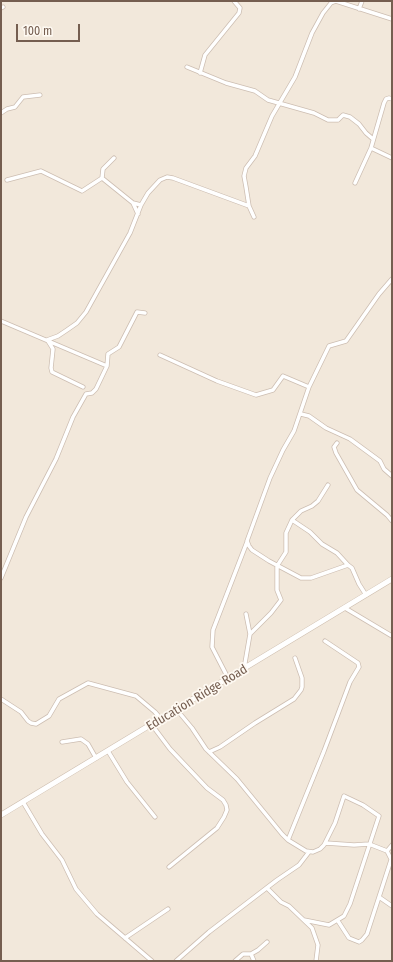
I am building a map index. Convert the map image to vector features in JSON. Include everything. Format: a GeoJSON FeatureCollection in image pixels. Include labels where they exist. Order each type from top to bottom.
{"type":"FeatureCollection","features":[{"type":"Feature","properties":{"kind":"main road","name":"Education Ridge Road"},"geometry":{"type":"LineString","coordinates":[[1,815],[161,720],[392,579]]}},
{"type":"Feature","properties":{"kind":"street"},"geometry":{"type":"LineString","coordinates":[[200,73],[205,55],[239,13],[240,8],[234,1]]}},
{"type":"Feature","properties":{"kind":"street"},"geometry":{"type":"LineString","coordinates":[[254,217],[249,206],[244,176],[246,168],[255,156],[279,102],[295,76],[312,33],[323,13],[331,3],[336,1],[392,19]]}},
{"type":"Feature","properties":{"kind":"street"},"geometry":{"type":"LineString","coordinates":[[359,9],[362,1]]}},
{"type":"Feature","properties":{"kind":"street"},"geometry":{"type":"LineString","coordinates":[[187,67],[226,83],[255,91],[268,100],[314,113],[328,120],[338,120],[343,115],[360,124],[366,133],[373,139]]}},
{"type":"Feature","properties":{"kind":"street"},"geometry":{"type":"LineString","coordinates":[[1,113],[15,106],[24,97],[40,95]]}},
{"type":"Feature","properties":{"kind":"street"},"geometry":{"type":"LineString","coordinates":[[355,183],[371,148],[384,103],[386,99],[392,99]]}},
{"type":"Feature","properties":{"kind":"street"},"geometry":{"type":"LineString","coordinates":[[371,148],[392,158]]}},
{"type":"Feature","properties":{"kind":"street"},"geometry":{"type":"LineString","coordinates":[[102,178],[103,169],[114,158]]}},
{"type":"Feature","properties":{"kind":"street"},"geometry":{"type":"LineString","coordinates":[[7,180],[41,171],[82,191],[102,178]]}},
{"type":"Feature","properties":{"kind":"street"},"geometry":{"type":"LineString","coordinates":[[47,340],[58,336],[77,323],[86,312],[130,233],[141,204],[153,186],[160,180],[167,177],[173,178],[249,206]]}},
{"type":"Feature","properties":{"kind":"street"},"geometry":{"type":"LineString","coordinates":[[102,178],[133,203],[138,214]]}},
{"type":"Feature","properties":{"kind":"street"},"geometry":{"type":"LineString","coordinates":[[133,203],[141,204]]}},
{"type":"Feature","properties":{"kind":"street"},"geometry":{"type":"LineString","coordinates":[[228,678],[212,647],[214,630],[270,478],[294,431],[310,387],[329,346],[346,341],[379,294],[392,279]]}},
{"type":"Feature","properties":{"kind":"street"},"geometry":{"type":"LineString","coordinates":[[1,578],[26,518],[56,459],[73,417],[86,394],[96,389],[107,366],[108,354],[118,347],[137,312],[145,313]]}},
{"type":"Feature","properties":{"kind":"street"},"geometry":{"type":"LineString","coordinates":[[1,321],[107,366]]}},
{"type":"Feature","properties":{"kind":"street"},"geometry":{"type":"LineString","coordinates":[[47,340],[53,349],[52,372],[83,387]]}},
{"type":"Feature","properties":{"kind":"street"},"geometry":{"type":"LineString","coordinates":[[160,355],[217,381],[256,395],[273,390],[283,376],[310,387]]}},
{"type":"Feature","properties":{"kind":"street"},"geometry":{"type":"LineString","coordinates":[[301,414],[309,416],[326,428],[350,439],[380,461],[384,469],[392,476]]}},
{"type":"Feature","properties":{"kind":"street"},"geometry":{"type":"LineString","coordinates":[[337,444],[334,447],[336,453],[357,490],[392,521]]}},
{"type":"Feature","properties":{"kind":"street"},"geometry":{"type":"LineString","coordinates":[[250,634],[262,624],[281,600],[278,594],[276,582],[277,566],[286,552],[286,533],[292,520],[300,511],[312,506],[318,501],[328,485]]}},
{"type":"Feature","properties":{"kind":"street"},"geometry":{"type":"LineString","coordinates":[[292,520],[310,532],[322,544],[337,553],[352,568],[366,595]]}},
{"type":"Feature","properties":{"kind":"street"},"geometry":{"type":"LineString","coordinates":[[247,541],[252,550],[277,566],[301,578],[308,579],[348,565]]}},
{"type":"Feature","properties":{"kind":"street"},"geometry":{"type":"LineString","coordinates":[[345,608],[392,636]]}},
{"type":"Feature","properties":{"kind":"street"},"geometry":{"type":"LineString","coordinates":[[246,614],[250,634],[245,663],[246,668]]}},
{"type":"Feature","properties":{"kind":"street"},"geometry":{"type":"LineString","coordinates":[[288,840],[350,682],[359,667],[358,663],[325,641]]}},
{"type":"Feature","properties":{"kind":"street"},"geometry":{"type":"LineString","coordinates":[[209,752],[220,747],[294,699],[302,687],[302,678],[294,658]]}},
{"type":"Feature","properties":{"kind":"street"},"geometry":{"type":"LineString","coordinates":[[1,699],[21,712],[28,721],[36,724],[50,716],[59,699],[88,683],[136,696],[155,712],[161,720]]}},
{"type":"Feature","properties":{"kind":"street"},"geometry":{"type":"LineString","coordinates":[[177,710],[209,752],[237,779],[288,840],[309,852]]}},
{"type":"Feature","properties":{"kind":"street"},"geometry":{"type":"LineString","coordinates":[[152,725],[170,749],[207,788],[223,800],[227,810],[217,828],[169,867]]}},
{"type":"Feature","properties":{"kind":"street"},"geometry":{"type":"LineString","coordinates":[[62,742],[81,739],[88,744],[96,758]]}},
{"type":"Feature","properties":{"kind":"street"},"geometry":{"type":"LineString","coordinates":[[108,751],[127,782],[155,817]]}},
{"type":"Feature","properties":{"kind":"street"},"geometry":{"type":"LineString","coordinates":[[176,961],[209,932],[299,865],[309,852],[320,849],[326,842],[344,796],[358,802],[379,816],[347,911],[338,921],[329,926],[304,920]]}},
{"type":"Feature","properties":{"kind":"street"},"geometry":{"type":"LineString","coordinates":[[23,802],[42,834],[62,860],[76,889],[97,914],[152,961]]}},
{"type":"Feature","properties":{"kind":"street"},"geometry":{"type":"LineString","coordinates":[[326,842],[354,845],[369,844],[388,851]]}},
{"type":"Feature","properties":{"kind":"street"},"geometry":{"type":"LineString","coordinates":[[388,851],[392,846]]}},
{"type":"Feature","properties":{"kind":"street"},"geometry":{"type":"LineString","coordinates":[[338,921],[349,938],[359,942],[367,934],[391,861],[388,851]]}},
{"type":"Feature","properties":{"kind":"street"},"geometry":{"type":"LineString","coordinates":[[267,888],[312,928],[318,945],[316,961]]}},
{"type":"Feature","properties":{"kind":"street"},"geometry":{"type":"LineString","coordinates":[[379,897],[392,906]]}},
{"type":"Feature","properties":{"kind":"street"},"geometry":{"type":"LineString","coordinates":[[125,938],[168,908]]}},
{"type":"Feature","properties":{"kind":"street"},"geometry":{"type":"LineString","coordinates":[[235,961],[243,954],[251,954],[258,950],[267,942]]}},
{"type":"Feature","properties":{"kind":"street"},"geometry":{"type":"LineString","coordinates":[[251,954],[254,961]]}},
{"type":"Feature","properties":{"kind":"shaded area"},"geometry":{"type":"Polygon","coordinates":[[[1,1],[392,1],[392,961],[1,961],[1,1]]]}}]}
